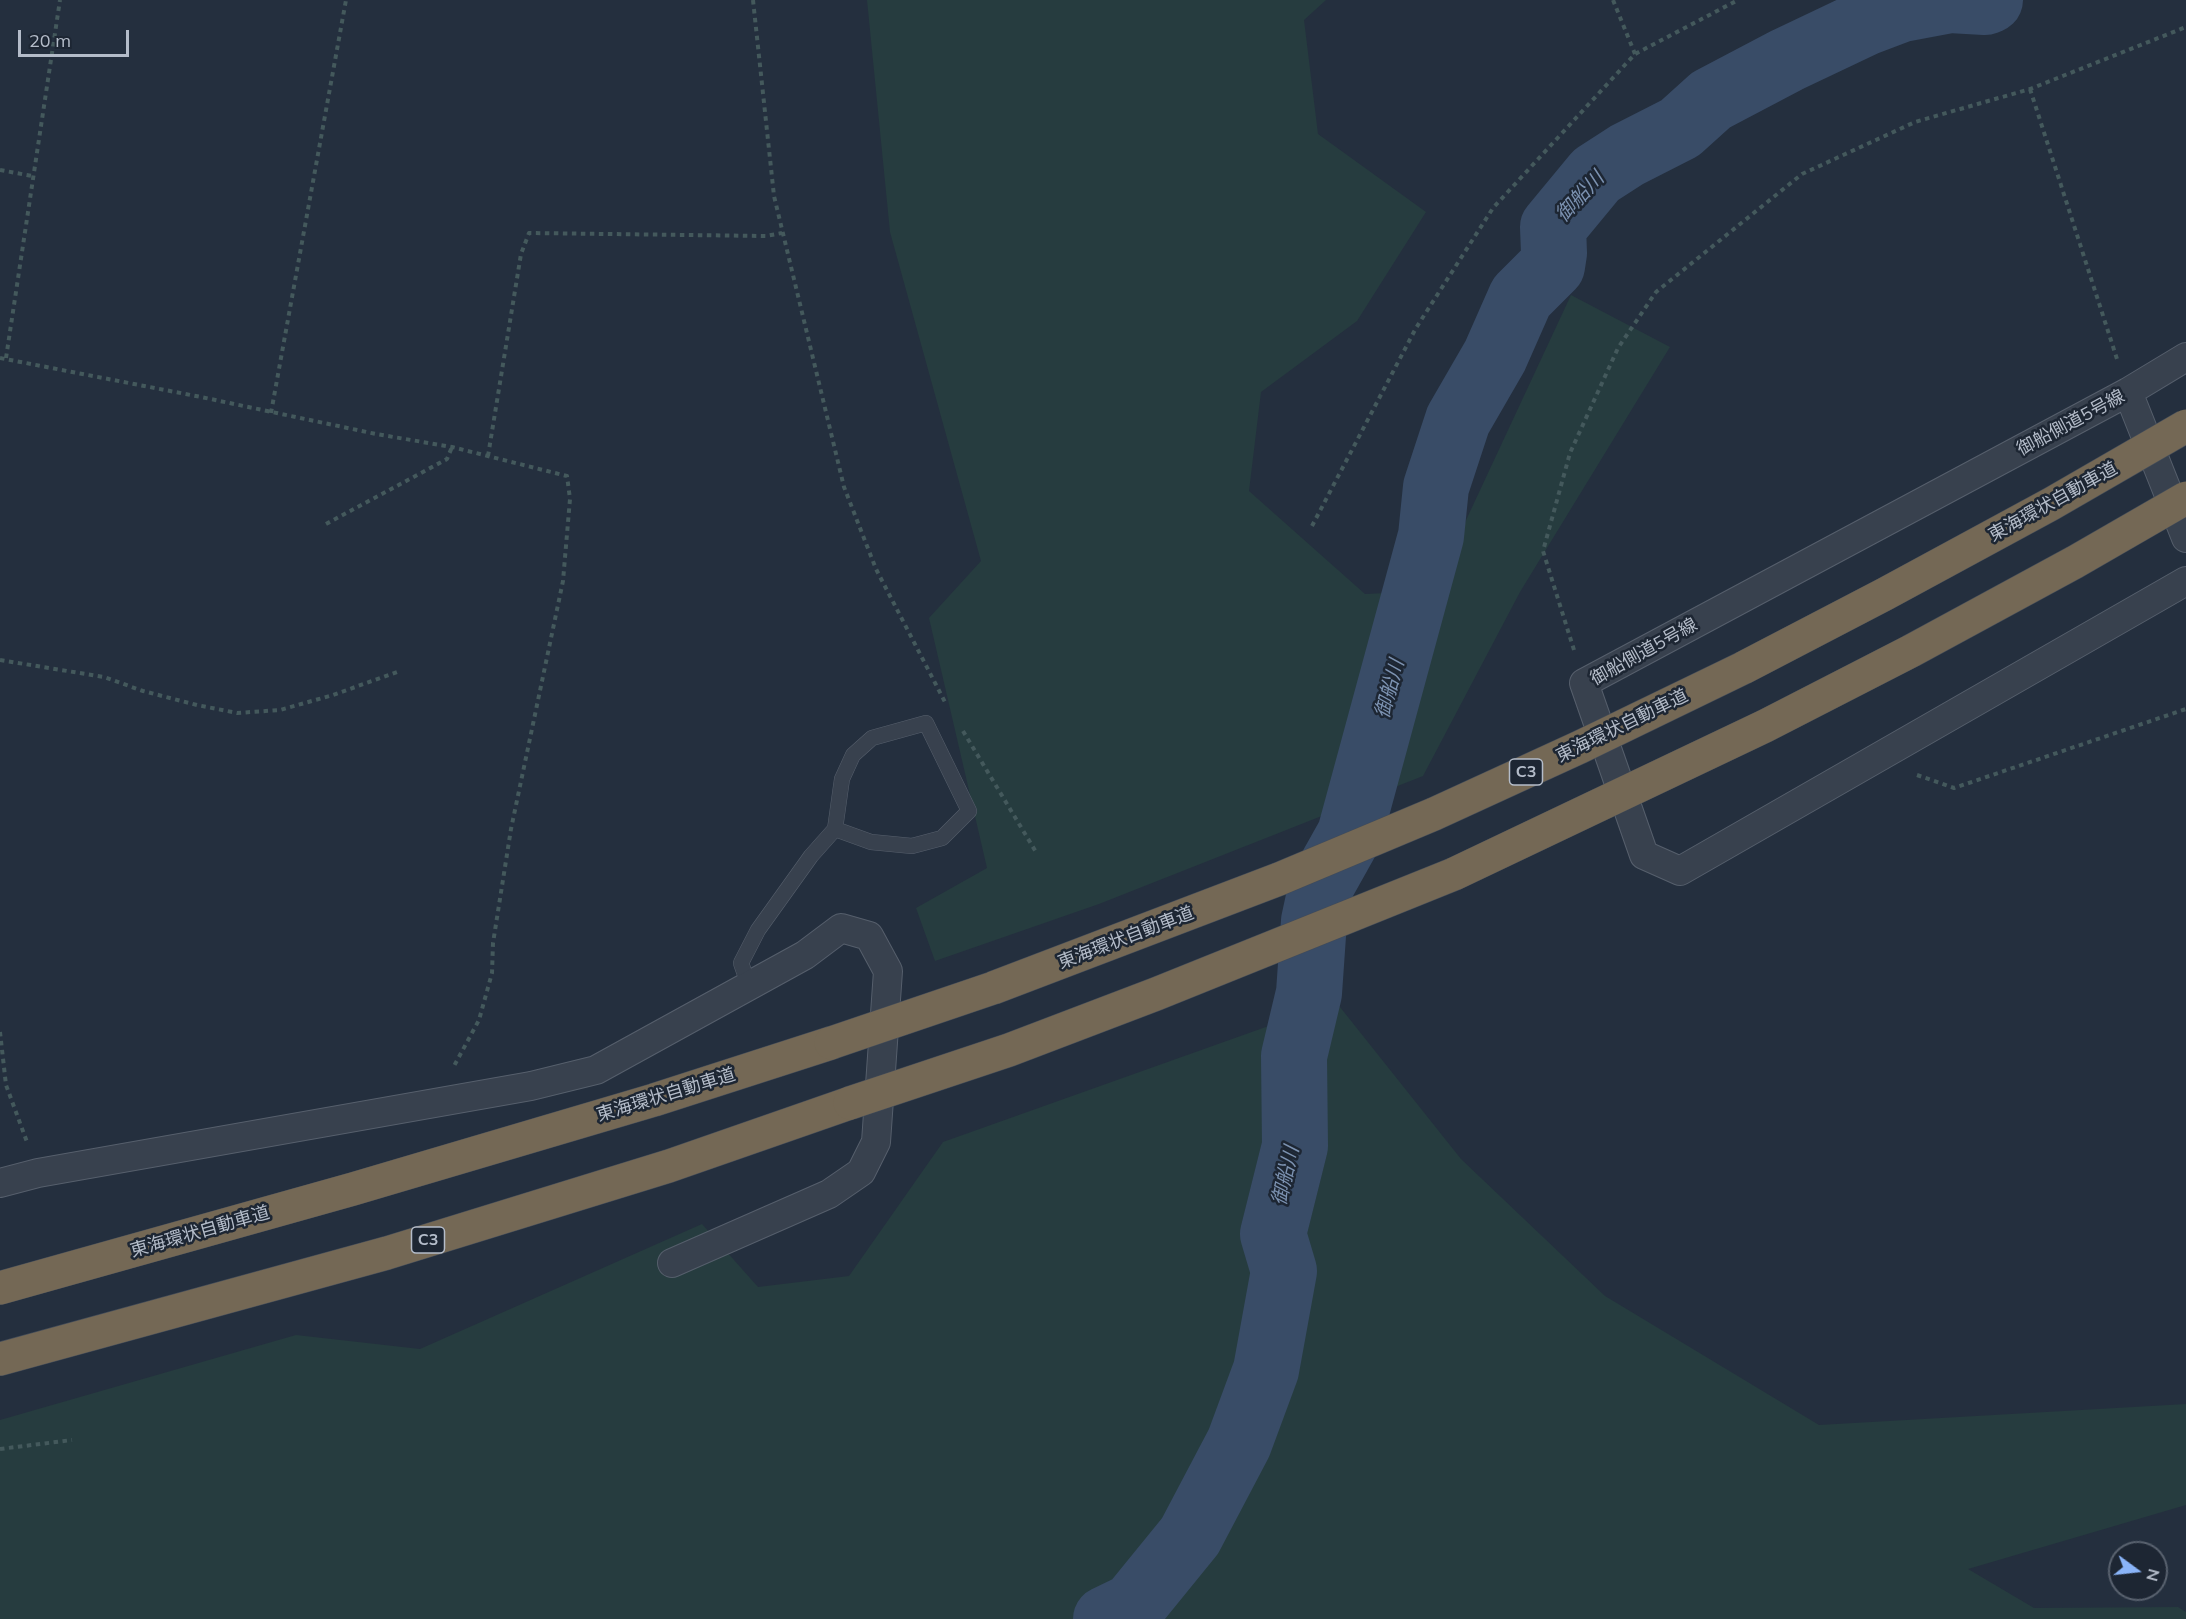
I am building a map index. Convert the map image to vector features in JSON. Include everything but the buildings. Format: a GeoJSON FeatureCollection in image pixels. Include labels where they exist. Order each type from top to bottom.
{"type":"FeatureCollection","features":[{"type":"Feature","properties":{"kind":"highway","name":"東海環状自動車道"},"geometry":{"type":"LineString","coordinates":[[0,1288],[353,1189],[654,1100],[993,988],[1279,879],[1434,814],[1559,757],[1743,668],[2051,504],[2186,426]]}},
{"type":"Feature","properties":{"kind":"highway","name":"C3"},"geometry":{"type":"LineString","coordinates":[[0,1359],[387,1253],[669,1166],[1009,1050],[1145,998],[1454,874],[1766,726],[1922,646],[2186,498]]}},
{"type":"Feature","properties":{"kind":"street","name":"御船側道5号線"},"geometry":{"type":"LineString","coordinates":[[2186,357],[2128,392],[1584,682],[1644,855],[1680,871],[2186,581]]}},
{"type":"Feature","properties":{"kind":"street"},"geometry":{"type":"LineString","coordinates":[[2128,392],[2186,538]]}},
{"type":"Feature","properties":{"kind":"street"},"geometry":{"type":"LineString","coordinates":[[0,1183],[38,1173],[531,1086],[596,1070],[805,955],[841,928],[869,936],[888,971],[876,1142],[861,1172],[829,1194],[672,1263]]}},
{"type":"Feature","properties":{"kind":"lane"},"geometry":{"type":"LineString","coordinates":[[748,986],[741,963],[758,930],[811,856],[835,829],[842,779],[853,755],[872,738],[926,723],[969,811],[942,838],[912,846],[871,842],[835,829]]}},
{"type":"Feature","properties":{"kind":"path"},"geometry":{"type":"LineString","coordinates":[[6,358],[60,0]]}},
{"type":"Feature","properties":{"kind":"path"},"geometry":{"type":"LineString","coordinates":[[272,412],[346,0]]}},
{"type":"Feature","properties":{"kind":"path"},"geometry":{"type":"LineString","coordinates":[[753,0],[774,196],[844,487],[876,569],[947,705]]}},
{"type":"Feature","properties":{"kind":"path"},"geometry":{"type":"LineString","coordinates":[[1613,0],[1635,54]]}},
{"type":"Feature","properties":{"kind":"path"},"geometry":{"type":"LineString","coordinates":[[1312,526],[1416,328],[1493,207],[1635,54],[1738,0]]}},
{"type":"Feature","properties":{"kind":"path"},"geometry":{"type":"LineString","coordinates":[[1584,682],[1543,551],[1570,453],[1618,348],[1656,292],[1802,174],[1915,122],[2030,88],[2186,27]]}},
{"type":"Feature","properties":{"kind":"path"},"geometry":{"type":"LineString","coordinates":[[2030,88],[2128,392]]}},
{"type":"Feature","properties":{"kind":"path"},"geometry":{"type":"LineString","coordinates":[[0,170],[32,176]]}},
{"type":"Feature","properties":{"kind":"path"},"geometry":{"type":"LineString","coordinates":[[488,456],[521,254],[529,233],[766,236],[782,233]]}},
{"type":"Feature","properties":{"kind":"path"},"geometry":{"type":"LineString","coordinates":[[0,358],[376,434],[452,447],[567,476],[570,499],[563,581],[511,829],[493,943],[492,973],[479,1020],[435,1102]]}},
{"type":"Feature","properties":{"kind":"path"},"geometry":{"type":"LineString","coordinates":[[326,524],[447,459],[452,447]]}},
{"type":"Feature","properties":{"kind":"path"},"geometry":{"type":"LineString","coordinates":[[0,660],[104,677],[143,691],[237,713],[280,710],[333,695],[397,672]]}},
{"type":"Feature","properties":{"kind":"path"},"geometry":{"type":"LineString","coordinates":[[1873,759],[1954,788],[2186,709]]}},
{"type":"Feature","properties":{"kind":"path"},"geometry":{"type":"LineString","coordinates":[[959,725],[1036,852]]}},
{"type":"Feature","properties":{"kind":"path"},"geometry":{"type":"LineString","coordinates":[[0,1032],[6,1085],[38,1173]]}},
{"type":"Feature","properties":{"kind":"path"},"geometry":{"type":"LineString","coordinates":[[0,1449],[72,1440]]}},
{"type":"Feature","properties":{"kind":"green space"},"geometry":{"type":"Polygon","coordinates":[[[867,0],[1326,0],[1304,20],[1318,134],[1426,212],[1357,321],[1261,392],[1249,491],[1365,594],[1433,591],[1571,295],[1670,347],[1520,592],[1423,776],[1099,904],[935,961],[916,908],[987,868],[929,618],[981,561],[890,232],[867,0]]]}},
{"type":"Feature","properties":{"kind":"green space"},"geometry":{"type":"Polygon","coordinates":[[[1336,1002],[1461,1159],[1605,1296],[1819,1425],[2186,1404],[2186,1505],[1968,1569],[2034,1608],[2178,1607],[2186,1612],[2186,1619],[0,1619],[0,1420],[296,1335],[420,1349],[702,1224],[758,1287],[849,1276],[943,1142],[1336,1002]]]}},
{"type":"Feature","properties":{"kind":"waterway","name":"御船川"},"geometry":{"type":"LineString","coordinates":[[1106,1619],[1133,1606],[1190,1536],[1239,1443],[1266,1370],[1284,1271],[1273,1234],[1295,1146],[1294,1056],[1309,993],[1314,921],[1322,884],[1350,834],[1431,536],[1436,487],[1458,420],[1495,356],[1521,297],[1552,266],[1553,227],[1596,175],[1627,155],[1680,128],[1711,100],[1787,60],[1865,23],[1902,9],[1950,0],[1985,2],[1990,0]]}}]}
